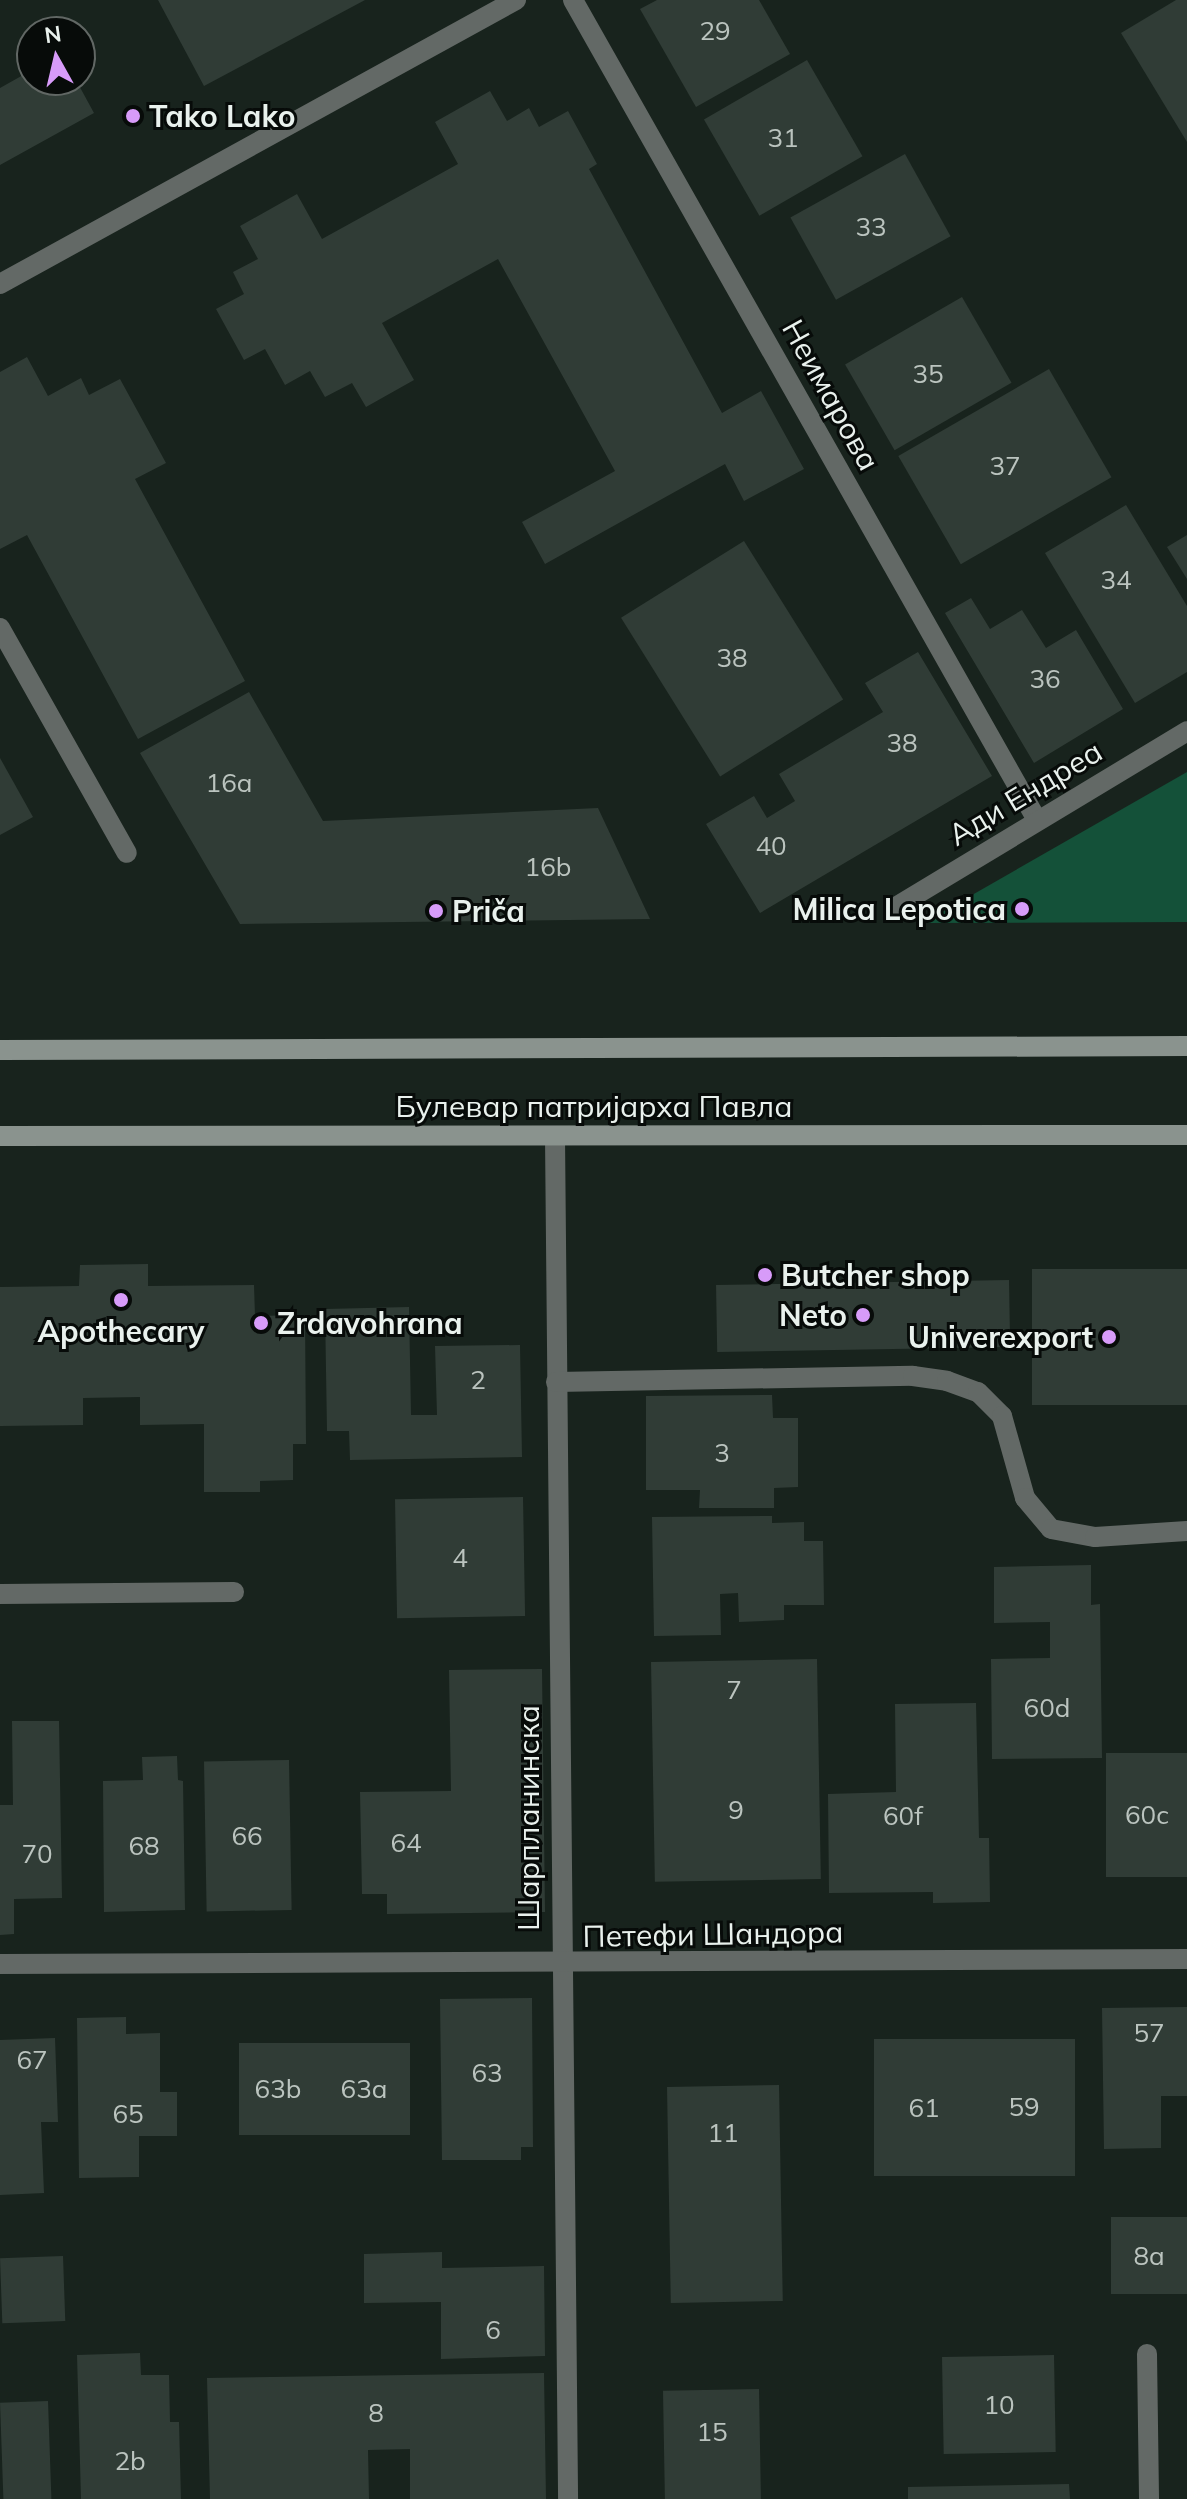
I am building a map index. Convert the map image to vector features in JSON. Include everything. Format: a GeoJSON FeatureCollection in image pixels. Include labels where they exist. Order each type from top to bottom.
{"type":"FeatureCollection","features":[{"type":"Feature","properties":{"kind":"main road","name":"Булевар патријарха Павла"},"geometry":{"type":"LineString","coordinates":[[0,1050],[1187,1046]]}},
{"type":"Feature","properties":{"kind":"main road","name":"Булевар патријарха Павла"},"geometry":{"type":"LineString","coordinates":[[0,1136],[1187,1135]]}},
{"type":"Feature","properties":{"kind":"street"},"geometry":{"type":"LineString","coordinates":[[0,284],[516,0]]}},
{"type":"Feature","properties":{"kind":"street","name":"Неимарова"},"geometry":{"type":"LineString","coordinates":[[573,0],[1037,820]]}},
{"type":"Feature","properties":{"kind":"street"},"geometry":{"type":"LineString","coordinates":[[0,628],[127,853]]}},
{"type":"Feature","properties":{"kind":"street","name":"Ади Ендреа"},"geometry":{"type":"LineString","coordinates":[[894,908],[1187,731]]}},
{"type":"Feature","properties":{"kind":"street","name":"Шарпланинска"},"geometry":{"type":"LineString","coordinates":[[555,1137],[558,1965],[568,2499]]}},
{"type":"Feature","properties":{"kind":"street"},"geometry":{"type":"LineString","coordinates":[[556,1382],[913,1376],[947,1381],[978,1392],[1002,1416],[1025,1498],[1051,1529],[1095,1537],[1187,1531]]}},
{"type":"Feature","properties":{"kind":"street"},"geometry":{"type":"LineString","coordinates":[[0,1594],[234,1592]]}},
{"type":"Feature","properties":{"kind":"street","name":"Петефи Шандора"},"geometry":{"type":"LineString","coordinates":[[0,1964],[558,1965],[1187,1959]]}},
{"type":"Feature","properties":{"kind":"street"},"geometry":{"type":"LineString","coordinates":[[1147,2354],[1149,2499]]}},
{"type":"Feature","properties":{"kind":"green space"},"geometry":{"type":"Polygon","coordinates":[[[1187,772],[1187,922],[923,923],[1187,772]]]}},
{"type":"Feature","properties":{"kind":"building"},"geometry":{"type":"Polygon","coordinates":[[[158,0],[365,0],[204,86],[158,0]]]}},
{"type":"Feature","properties":{"kind":"building"},"geometry":{"type":"Polygon","coordinates":[[[657,0],[759,0],[790,54],[696,107],[640,9],[657,0]]]}},
{"type":"Feature","properties":{"kind":"building"},"geometry":{"type":"Polygon","coordinates":[[[1176,0],[1187,0],[1187,142],[1121,33],[1176,0]]]}},
{"type":"Feature","properties":{"kind":"building"},"geometry":{"type":"Polygon","coordinates":[[[807,60],[862,156],[759,216],[704,120],[807,60]]]}},
{"type":"Feature","properties":{"kind":"building"},"geometry":{"type":"Polygon","coordinates":[[[16,79],[16,96],[85,96],[94,113],[0,165],[0,88],[16,79]]]}},
{"type":"Feature","properties":{"kind":"building"},"geometry":{"type":"Polygon","coordinates":[[[490,91],[507,121],[529,108],[539,127],[568,111],[597,164],[589,169],[722,413],[761,391],[804,469],[744,501],[725,464],[545,564],[522,522],[615,471],[498,259],[382,323],[414,380],[366,407],[352,383],[325,397],[310,371],[285,385],[265,349],[244,360],[216,309],[244,294],[233,272],[258,259],[240,226],[297,194],[322,239],[458,164],[435,122],[490,91]]]}},
{"type":"Feature","properties":{"kind":"building"},"geometry":{"type":"Polygon","coordinates":[[[905,154],[951,236],[836,300],[790,218],[905,154]]]}},
{"type":"Feature","properties":{"kind":"building"},"geometry":{"type":"Polygon","coordinates":[[[962,297],[1012,383],[895,450],[845,364],[962,297]]]}},
{"type":"Feature","properties":{"kind":"building"},"geometry":{"type":"Polygon","coordinates":[[[27,357],[48,396],[81,378],[89,395],[120,379],[166,463],[135,479],[245,681],[138,739],[27,535],[0,549],[0,372],[27,357]]]}},
{"type":"Feature","properties":{"kind":"building"},"geometry":{"type":"Polygon","coordinates":[[[1049,369],[1112,477],[961,564],[898,456],[1049,369]]]}},
{"type":"Feature","properties":{"kind":"building"},"geometry":{"type":"Polygon","coordinates":[[[1126,505],[1187,606],[1187,672],[1135,703],[1045,553],[1126,505]]]}},
{"type":"Feature","properties":{"kind":"building"},"geometry":{"type":"Polygon","coordinates":[[[1187,535],[1187,579],[1167,547],[1187,535]]]}},
{"type":"Feature","properties":{"kind":"building"},"geometry":{"type":"Polygon","coordinates":[[[744,541],[843,700],[720,776],[621,618],[744,541]]]}},
{"type":"Feature","properties":{"kind":"building"},"geometry":{"type":"Polygon","coordinates":[[[971,598],[990,629],[1022,610],[1046,648],[1076,630],[1123,709],[1034,763],[945,613],[971,598]]]}},
{"type":"Feature","properties":{"kind":"building"},"geometry":{"type":"Polygon","coordinates":[[[918,652],[992,776],[760,913],[706,824],[754,796],[767,818],[795,801],[779,774],[883,712],[865,683],[918,652]]]}},
{"type":"Feature","properties":{"kind":"building"},"geometry":{"type":"Polygon","coordinates":[[[249,692],[323,821],[598,808],[650,919],[240,924],[140,753],[249,692]]]}},
{"type":"Feature","properties":{"kind":"building"},"geometry":{"type":"Polygon","coordinates":[[[0,758],[33,817],[0,835],[0,758]]]}},
{"type":"Feature","properties":{"kind":"building"},"geometry":{"type":"Polygon","coordinates":[[[148,1264],[148,1286],[254,1285],[255,1316],[305,1315],[306,1444],[293,1444],[293,1480],[260,1481],[260,1492],[204,1492],[204,1424],[140,1425],[140,1397],[83,1398],[83,1425],[0,1426],[0,1287],[79,1286],[80,1265],[148,1264]]]}},
{"type":"Feature","properties":{"kind":"building","name":"Univerexport"},"geometry":{"type":"Polygon","coordinates":[[[1032,1269],[1187,1269],[1187,1405],[1032,1405],[1032,1269]]]}},
{"type":"Feature","properties":{"kind":"building","name":"Neto"},"geometry":{"type":"Polygon","coordinates":[[[1009,1280],[1010,1347],[717,1352],[716,1285],[1009,1280]]]}},
{"type":"Feature","properties":{"kind":"building"},"geometry":{"type":"Polygon","coordinates":[[[409,1307],[411,1415],[437,1415],[435,1346],[520,1345],[522,1457],[350,1460],[349,1431],[327,1431],[325,1309],[409,1307]]]}},
{"type":"Feature","properties":{"kind":"building"},"geometry":{"type":"Polygon","coordinates":[[[772,1395],[773,1418],[798,1418],[798,1487],[774,1488],[774,1508],[699,1508],[700,1490],[646,1490],[646,1396],[772,1395]]]}},
{"type":"Feature","properties":{"kind":"building"},"geometry":{"type":"Polygon","coordinates":[[[523,1497],[525,1616],[397,1618],[395,1499],[523,1497]]]}},
{"type":"Feature","properties":{"kind":"building"},"geometry":{"type":"Polygon","coordinates":[[[772,1516],[772,1523],[804,1522],[804,1541],[823,1541],[824,1605],[784,1605],[784,1620],[739,1622],[738,1593],[720,1594],[721,1635],[654,1636],[652,1517],[772,1516]]]}},
{"type":"Feature","properties":{"kind":"building"},"geometry":{"type":"Polygon","coordinates":[[[1091,1565],[1091,1605],[1100,1604],[1102,1758],[992,1759],[991,1659],[1050,1658],[1050,1622],[994,1623],[994,1567],[1091,1565]]]}},
{"type":"Feature","properties":{"kind":"building"},"geometry":{"type":"Polygon","coordinates":[[[817,1659],[821,1879],[655,1882],[651,1662],[817,1659]]]}},
{"type":"Feature","properties":{"kind":"building"},"geometry":{"type":"Polygon","coordinates":[[[542,1669],[545,1912],[387,1914],[387,1894],[362,1894],[360,1792],[451,1791],[449,1670],[542,1669]]]}},
{"type":"Feature","properties":{"kind":"building"},"geometry":{"type":"Polygon","coordinates":[[[976,1703],[979,1838],[989,1838],[990,1902],[933,1903],[933,1892],[829,1893],[828,1794],[896,1792],[895,1704],[976,1703]]]}},
{"type":"Feature","properties":{"kind":"building"},"geometry":{"type":"Polygon","coordinates":[[[12,1721],[59,1721],[62,1898],[14,1899],[14,1934],[0,1935],[0,1805],[13,1805],[12,1721]]]}},
{"type":"Feature","properties":{"kind":"building"},"geometry":{"type":"Polygon","coordinates":[[[1106,1753],[1187,1753],[1187,1877],[1106,1877],[1106,1753]]]}},
{"type":"Feature","properties":{"kind":"building"},"geometry":{"type":"Polygon","coordinates":[[[177,1756],[178,1780],[183,1781],[185,1910],[104,1912],[103,1781],[143,1780],[142,1757],[177,1756]]]}},
{"type":"Feature","properties":{"kind":"building"},"geometry":{"type":"Polygon","coordinates":[[[289,1760],[292,1910],[207,1911],[204,1761],[289,1760]]]}},
{"type":"Feature","properties":{"kind":"building"},"geometry":{"type":"Polygon","coordinates":[[[532,1998],[533,2147],[521,2147],[521,2160],[442,2160],[440,1999],[532,1998]]]}},
{"type":"Feature","properties":{"kind":"building"},"geometry":{"type":"Polygon","coordinates":[[[1187,2007],[1187,2096],[1161,2096],[1161,2148],[1104,2149],[1102,2008],[1187,2007]]]}},
{"type":"Feature","properties":{"kind":"building"},"geometry":{"type":"Polygon","coordinates":[[[126,2017],[126,2034],[160,2033],[160,2092],[177,2092],[177,2136],[139,2136],[139,2177],[79,2178],[77,2018],[126,2017]]]}},
{"type":"Feature","properties":{"kind":"building"},"geometry":{"type":"Polygon","coordinates":[[[55,2038],[58,2122],[41,2122],[44,2193],[0,2195],[0,2040],[55,2038]]]}},
{"type":"Feature","properties":{"kind":"building"},"geometry":{"type":"Polygon","coordinates":[[[874,2039],[1075,2039],[1075,2176],[874,2176],[874,2039]]]}},
{"type":"Feature","properties":{"kind":"building"},"geometry":{"type":"Polygon","coordinates":[[[239,2043],[410,2043],[410,2135],[239,2135],[239,2043]]]}},
{"type":"Feature","properties":{"kind":"building"},"geometry":{"type":"Polygon","coordinates":[[[779,2085],[783,2301],[671,2303],[667,2087],[779,2085]]]}},
{"type":"Feature","properties":{"kind":"building"},"geometry":{"type":"Polygon","coordinates":[[[1111,2217],[1187,2217],[1187,2294],[1111,2294],[1111,2217]]]}},
{"type":"Feature","properties":{"kind":"building"},"geometry":{"type":"Polygon","coordinates":[[[442,2252],[442,2268],[544,2266],[545,2356],[441,2359],[441,2302],[364,2303],[364,2254],[442,2252]]]}},
{"type":"Feature","properties":{"kind":"building"},"geometry":{"type":"Polygon","coordinates":[[[63,2256],[65,2321],[2,2323],[0,2258],[63,2256]]]}},
{"type":"Feature","properties":{"kind":"building"},"geometry":{"type":"Polygon","coordinates":[[[140,2353],[141,2375],[169,2375],[170,2422],[179,2422],[181,2499],[81,2499],[77,2355],[140,2353]]]}},
{"type":"Feature","properties":{"kind":"building"},"geometry":{"type":"Polygon","coordinates":[[[1054,2355],[1056,2452],[944,2454],[942,2357],[1054,2355]]]}},
{"type":"Feature","properties":{"kind":"building"},"geometry":{"type":"Polygon","coordinates":[[[544,2373],[546,2499],[410,2499],[410,2449],[368,2450],[369,2499],[210,2499],[207,2378],[544,2373]]]}},
{"type":"Feature","properties":{"kind":"building"},"geometry":{"type":"Polygon","coordinates":[[[759,2389],[761,2499],[665,2499],[663,2391],[759,2389]]]}},
{"type":"Feature","properties":{"kind":"building"},"geometry":{"type":"Polygon","coordinates":[[[48,2401],[51,2499],[3,2499],[0,2403],[48,2401]]]}},
{"type":"Feature","properties":{"kind":"building"},"geometry":{"type":"Polygon","coordinates":[[[1069,2484],[1070,2499],[908,2499],[908,2487],[1069,2484]]]}},
{"type":"Feature","properties":{"kind":"place","name":"Tako Lako"},"geometry":{"type":"Point","coordinates":[133,116]}},
{"type":"Feature","properties":{"kind":"place","name":"Milica Lepotica"},"geometry":{"type":"Point","coordinates":[1022,909]}},
{"type":"Feature","properties":{"kind":"place","name":"Priča"},"geometry":{"type":"Point","coordinates":[436,911]}},
{"type":"Feature","properties":{"kind":"place","name":"Butcher shop"},"geometry":{"type":"Point","coordinates":[765,1275]}},
{"type":"Feature","properties":{"kind":"place","name":"Apothecary"},"geometry":{"type":"Point","coordinates":[121,1300]}},
{"type":"Feature","properties":{"kind":"place","name":"Neto"},"geometry":{"type":"Point","coordinates":[863,1315]}},
{"type":"Feature","properties":{"kind":"place","name":"Zrdavohrana"},"geometry":{"type":"Point","coordinates":[261,1323]}},
{"type":"Feature","properties":{"kind":"place","name":"Univerexport"},"geometry":{"type":"Point","coordinates":[1109,1337]}}]}
